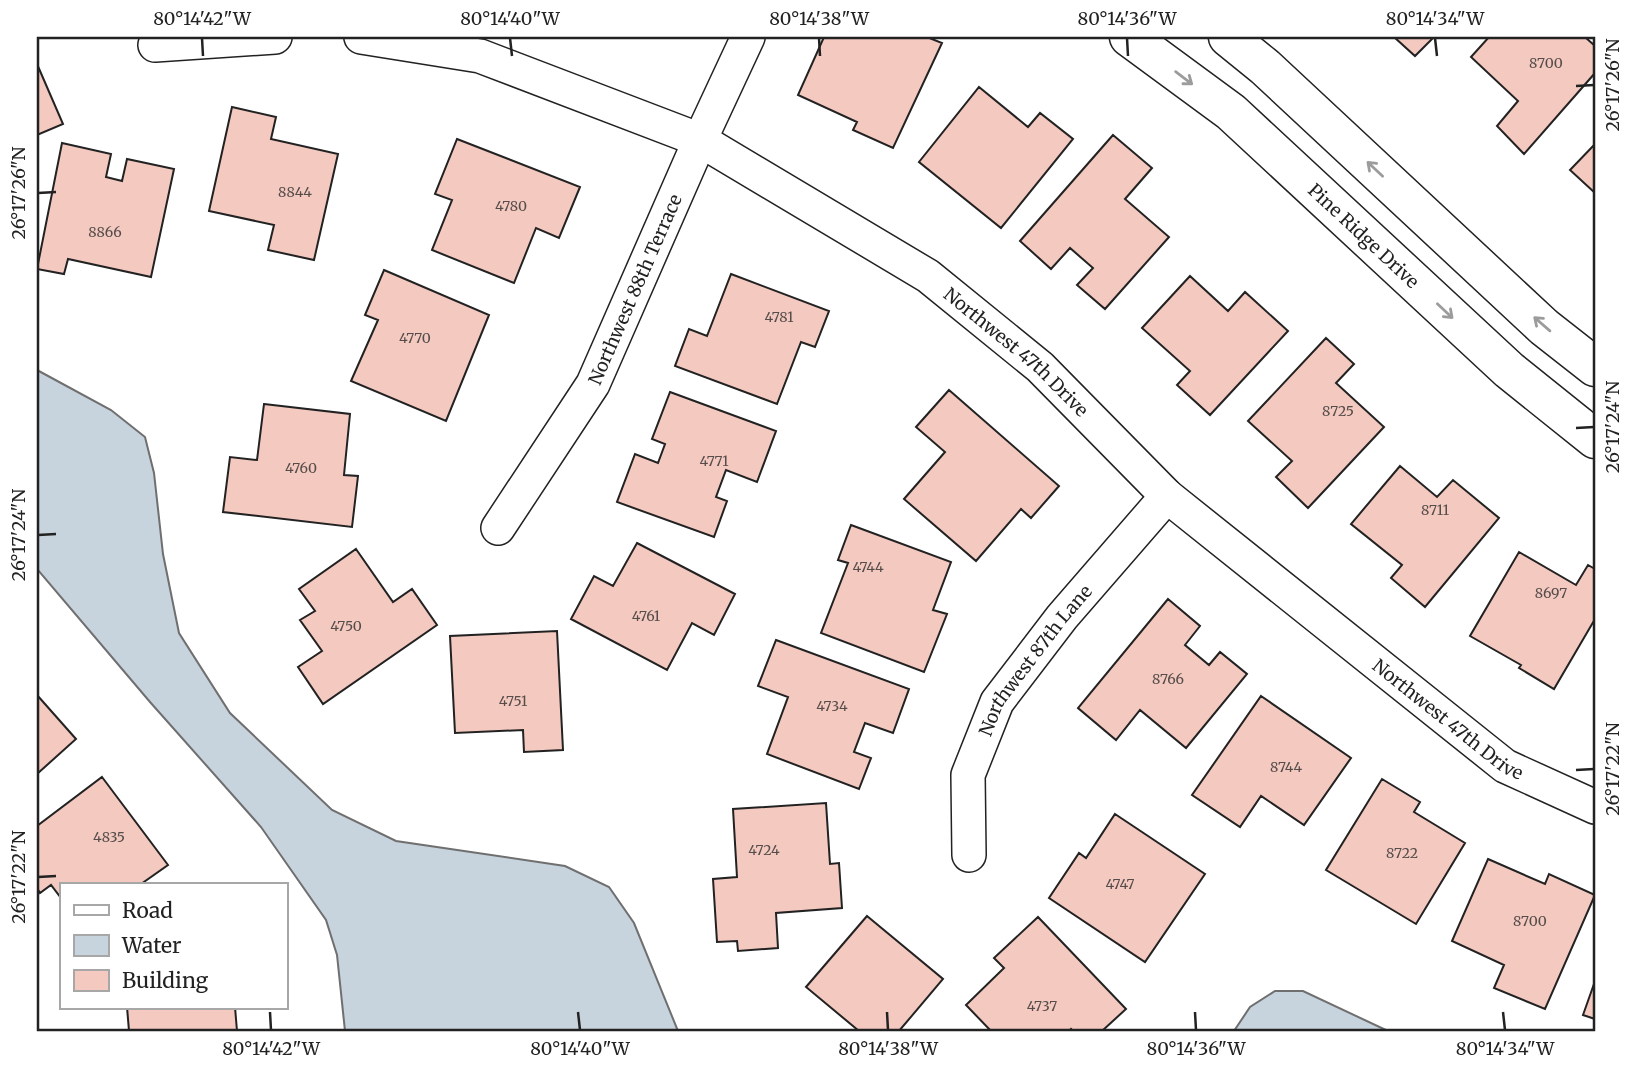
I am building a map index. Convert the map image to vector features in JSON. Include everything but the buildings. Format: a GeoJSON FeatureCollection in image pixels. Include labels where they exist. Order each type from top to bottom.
{"type":"FeatureCollection","features":[{"type":"Feature","properties":{"kind":"street"},"geometry":{"type":"LineString","coordinates":[[155,45],[275,37]]}},
{"type":"Feature","properties":{"kind":"street","name":"Northwest 47th Drive"},"geometry":{"type":"LineString","coordinates":[[361,37],[480,56],[700,140],[928,275],[1040,367],[1167,496],[1506,766],[1595,807]]}},
{"type":"Feature","properties":{"kind":"street","name":"Northwest 88th Terrace"},"geometry":{"type":"LineString","coordinates":[[498,528],[593,384],[748,37]]}},
{"type":"Feature","properties":{"kind":"street","name":"Pine Ridge Drive"},"geometry":{"type":"LineString","coordinates":[[1129,37],[1231,112],[1509,370],[1595,439]]}},
{"type":"Feature","properties":{"kind":"street"},"geometry":{"type":"LineString","coordinates":[[1228,37],[1265,67],[1544,327],[1595,367]]}},
{"type":"Feature","properties":{"kind":"street","name":"Northwest 87th Lane"},"geometry":{"type":"LineString","coordinates":[[969,855],[968,775],[996,702],[1062,617],[1167,496]]}},
{"type":"Feature","properties":{"kind":"water"},"geometry":{"type":"Polygon","coordinates":[[[37,370],[111,410],[145,437],[154,473],[163,554],[179,633],[230,713],[332,810],[396,841],[565,866],[609,887],[634,923],[678,1031],[345,1031],[337,955],[326,920],[261,827],[37,569],[37,370]]]}},
{"type":"Feature","properties":{"kind":"water"},"geometry":{"type":"Polygon","coordinates":[[[1275,991],[1303,991],[1388,1031],[1234,1031],[1250,1007],[1275,991]]]}}]}
